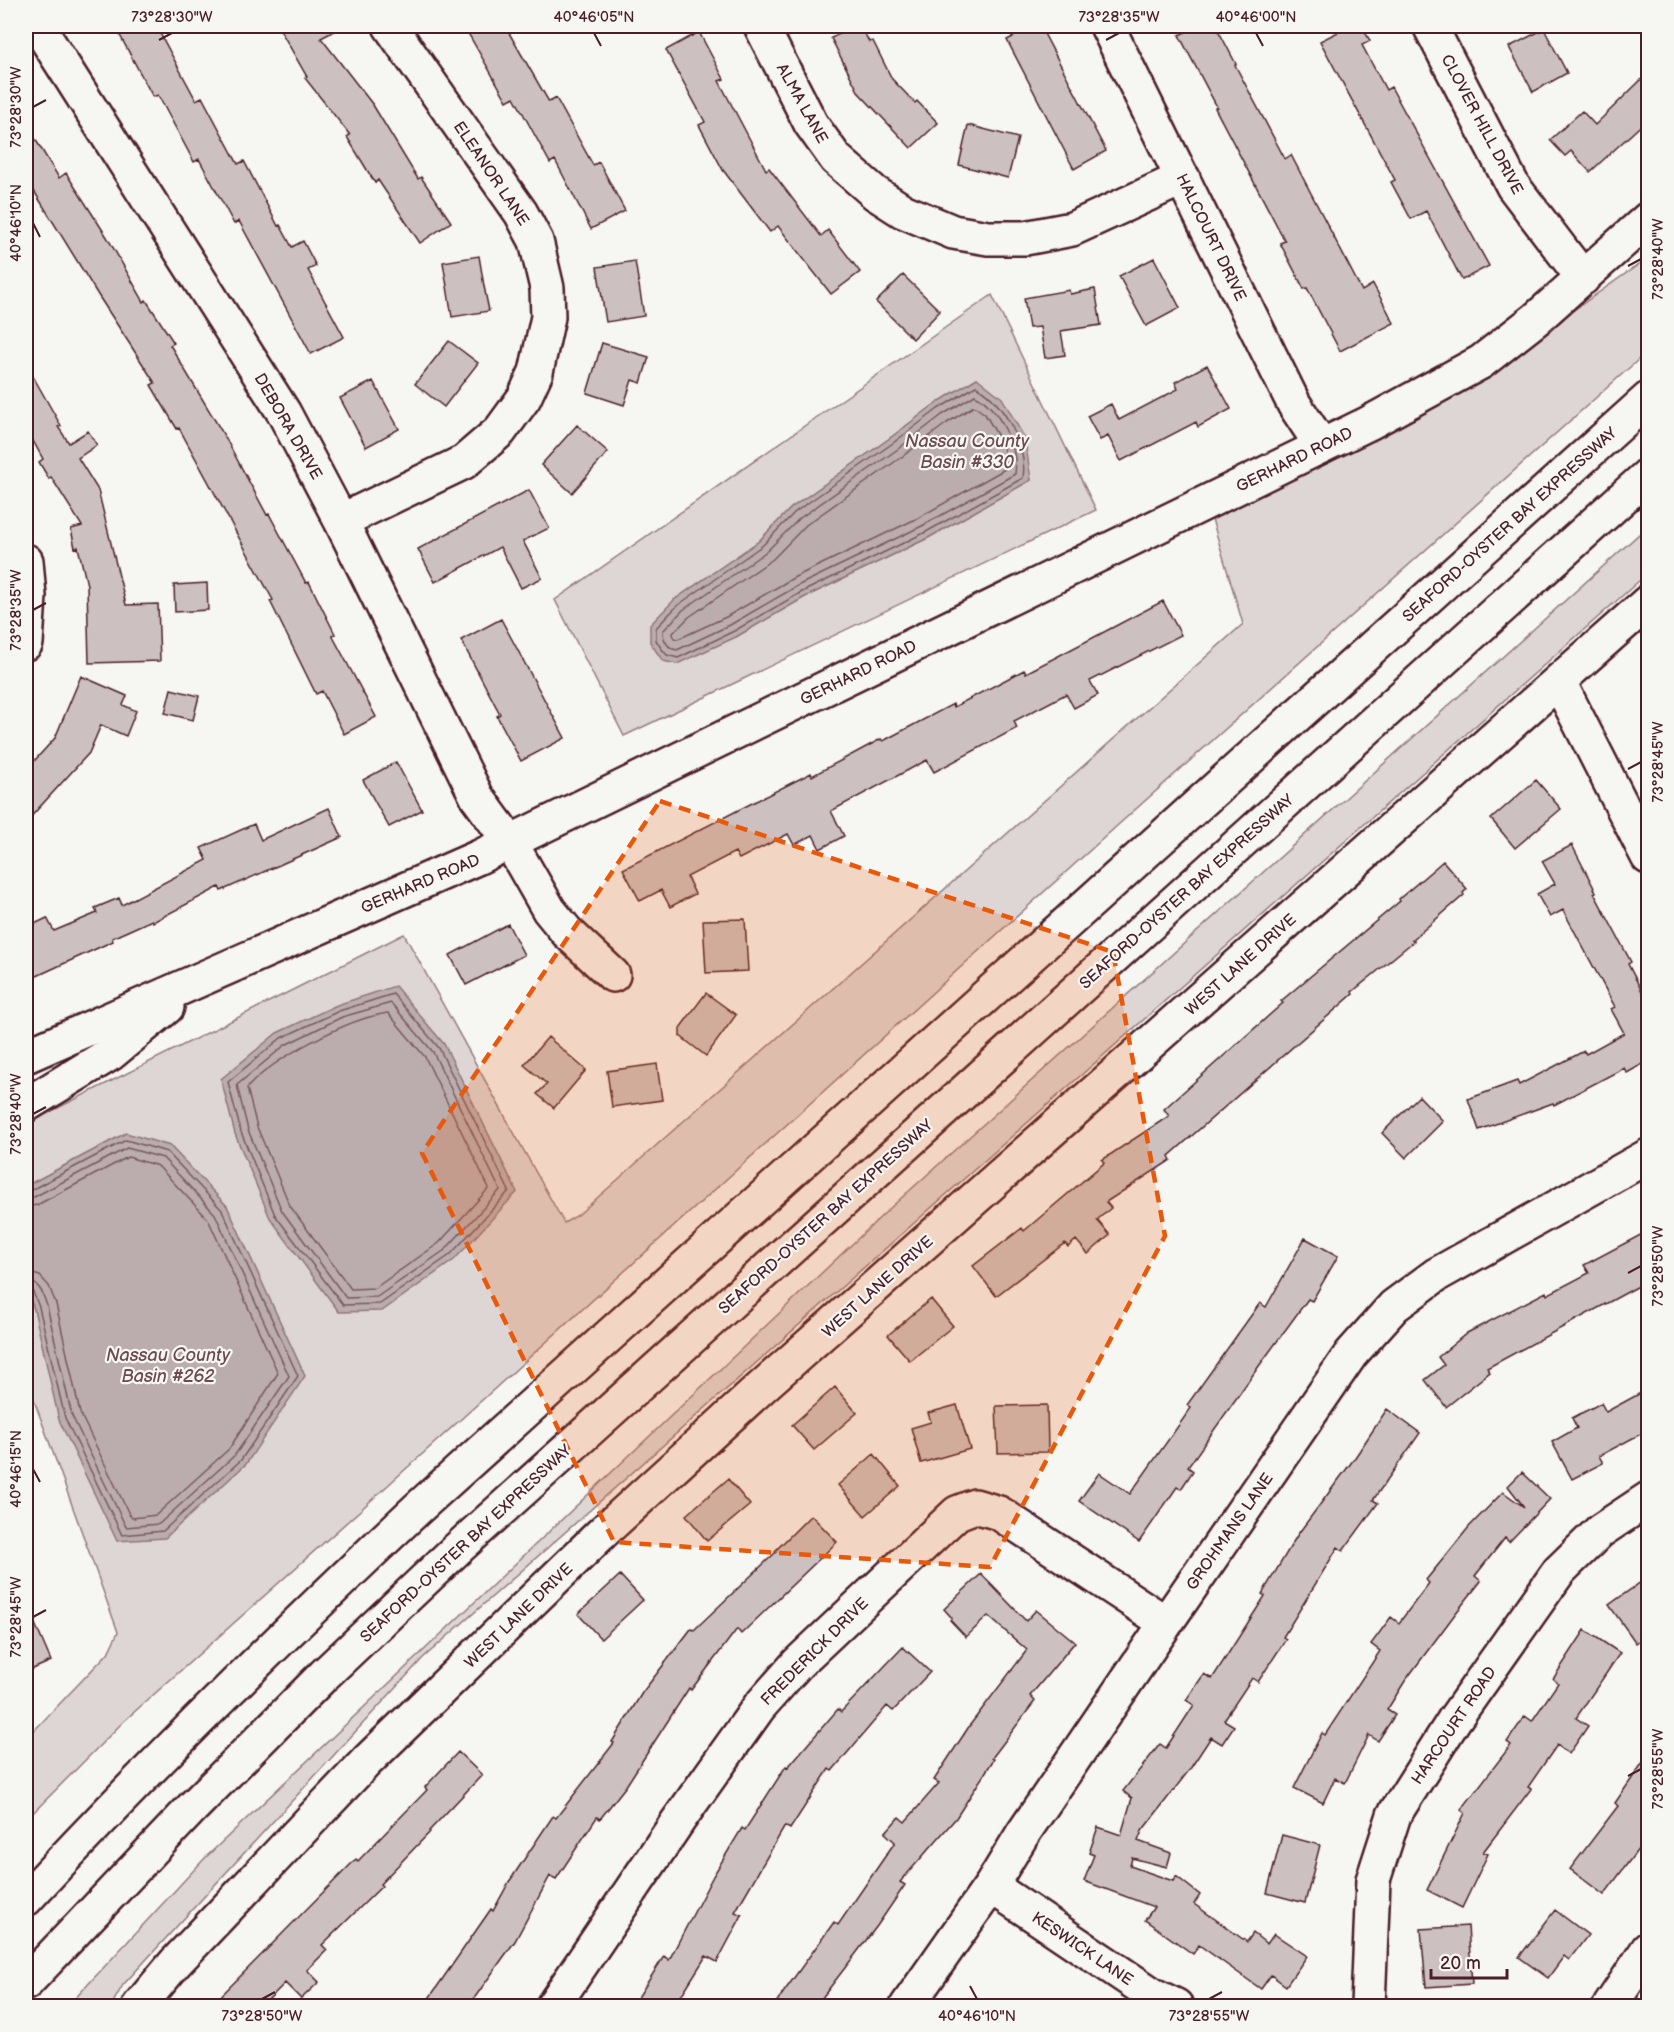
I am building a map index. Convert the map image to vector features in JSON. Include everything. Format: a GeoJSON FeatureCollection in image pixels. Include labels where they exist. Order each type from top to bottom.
{"type":"FeatureCollection","features":[{"type":"Feature","properties":{"kind":"main road","name":"DEBORA DRIVE"},"geometry":{"type":"LineString","coordinates":[[38,26],[284,413],[341,521],[477,797],[510,842],[549,910],[567,932],[613,975]]}},
{"type":"Feature","properties":{"kind":"main road","name":"ELEANOR LANE"},"geometry":{"type":"LineString","coordinates":[[341,521],[464,462],[500,431],[524,398],[536,372],[548,317],[547,288],[536,241],[521,213],[390,26]]}},
{"type":"Feature","properties":{"kind":"main road","name":"ALMA LANE"},"geometry":{"type":"LineString","coordinates":[[761,26],[811,124],[836,159],[875,193],[903,211],[953,232],[988,238],[1025,238],[1072,229],[1183,178]]}},
{"type":"Feature","properties":{"kind":"main road","name":"HALCOURT DRIVE"},"geometry":{"type":"LineString","coordinates":[[1107,26],[1294,404],[1321,445]]}},
{"type":"Feature","properties":{"kind":"main road","name":"CLOVER HILL DRIVE"},"geometry":{"type":"LineString","coordinates":[[1430,26],[1513,186],[1583,278]]}},
{"type":"Feature","properties":{"kind":"main road","name":"GERHARD ROAD"},"geometry":{"type":"LineString","coordinates":[[26,1056],[479,858],[1369,423],[1481,362],[1536,319],[1648,219]]}},
{"type":"Feature","properties":{"kind":"main road","name":"SEAFORD-OYSTER BAY EXPRESSWAY"},"geometry":{"type":"LineString","coordinates":[[26,1899],[152,1767],[284,1634],[502,1430],[1648,399]]}},
{"type":"Feature","properties":{"kind":"main road","name":"SEAFORD-OYSTER BAY EXPRESSWAY"},"geometry":{"type":"LineString","coordinates":[[26,1983],[193,1807],[324,1675],[456,1550],[1648,475]]}},
{"type":"Feature","properties":{"kind":"main road"},"geometry":{"type":"LineString","coordinates":[[26,561],[29,596],[26,643]]}},
{"type":"Feature","properties":{"kind":"main road","name":"WEST LANE DRIVE"},"geometry":{"type":"LineString","coordinates":[[139,2007],[176,1963],[367,1761],[602,1533],[772,1379],[1648,602]]}},
{"type":"Feature","properties":{"kind":"main road"},"geometry":{"type":"LineString","coordinates":[[1559,682],[1648,857]]}},
{"type":"Feature","properties":{"kind":"main road"},"geometry":{"type":"LineString","coordinates":[[26,1105],[110,1053],[196,983]]}},
{"type":"Feature","properties":{"kind":"main road","name":"GROHMANS LANE"},"geometry":{"type":"LineString","coordinates":[[907,2007],[992,1886],[1022,1835],[1351,1354],[1394,1306],[1436,1275],[1648,1156]]}},
{"type":"Feature","properties":{"kind":"main road","name":"HARCOURT ROAD"},"geometry":{"type":"LineString","coordinates":[[1368,2007],[1373,1880],[1394,1815],[1454,1720],[1559,1571],[1600,1531],[1648,1499]]}},
{"type":"Feature","properties":{"kind":"main road","name":"FREDERICK DRIVE"},"geometry":{"type":"LineString","coordinates":[[553,2007],[684,1812],[759,1707],[798,1663],[957,1513],[975,1506],[999,1513],[1166,1623]]}},
{"type":"Feature","properties":{"kind":"main road"},"geometry":{"type":"LineString","coordinates":[[26,1876],[152,1767]]}},
{"type":"Feature","properties":{"kind":"main road"},"geometry":{"type":"LineString","coordinates":[[30,2007],[193,1807]]}},
{"type":"Feature","properties":{"kind":"main road","name":"KESWICK LANE"},"geometry":{"type":"LineString","coordinates":[[992,1886],[1153,1995],[1176,2007]]}},
{"type":"Feature","properties":{"kind":"main road"},"geometry":{"type":"LineString","coordinates":[[1610,2007],[1648,1949]]}},
{"type":"Feature","properties":{"kind":"highlighted area"},"geometry":{"type":"Polygon","coordinates":[[[660,801],[1113,952],[1165,1236],[990,1567],[614,1542],[422,1153],[660,801]]]}},
{"type":"Feature","properties":{"kind":"shaded area"},"geometry":{"type":"Polygon","coordinates":[[[1648,258],[1648,351],[1118,825],[123,1722],[26,1820],[26,1739],[108,1653],[118,1632],[26,1378],[26,1288],[34,1309],[126,1133],[26,1186],[26,1124],[404,934],[564,1223],[578,1215],[1243,624],[1209,509],[1487,371],[1648,258]]]}},
{"type":"Feature","properties":{"kind":"shaded area"},"geometry":{"type":"Polygon","coordinates":[[[992,295],[1096,510],[624,736],[555,600],[992,295]],[[977,378],[935,404],[791,508],[759,541],[674,600],[736,637],[805,597],[928,538],[1031,480],[977,378]]]}},
{"type":"Feature","properties":{"kind":"shaded area"},"geometry":{"type":"Polygon","coordinates":[[[1648,526],[1648,573],[423,1658],[123,1985],[111,2006],[68,2006],[205,1858],[888,1210],[1648,526]]]}},
{"type":"Feature","properties":{"kind":"water","name":"Nassau County Basin #330"},"geometry":{"type":"Polygon","coordinates":[[[977,378],[1002,398],[1025,439],[1031,480],[928,538],[805,597],[736,637],[677,664],[663,661],[650,642],[650,625],[674,600],[759,541],[791,508],[935,404],[977,378]]]}},
{"type":"Feature","properties":{"kind":"water"},"geometry":{"type":"Polygon","coordinates":[[[395,986],[444,1044],[517,1192],[454,1260],[382,1311],[339,1312],[270,1218],[235,1134],[221,1079],[277,1033],[337,1005],[395,986]]]}},
{"type":"Feature","properties":{"kind":"water","name":"Nassau County Basin #262"},"geometry":{"type":"Polygon","coordinates":[[[126,1133],[170,1146],[227,1206],[305,1376],[246,1464],[165,1538],[117,1541],[59,1420],[34,1309],[26,1288],[26,1186],[126,1133]]]}},
{"type":"Feature","properties":{"kind":"building"},"geometry":{"type":"Polygon","coordinates":[[[115,26],[156,26],[196,100],[202,97],[238,164],[244,161],[278,226],[280,225],[292,247],[303,241],[316,266],[308,270],[344,337],[311,354],[239,221],[234,224],[199,159],[194,162],[158,95],[153,97],[115,26]]]}},
{"type":"Feature","properties":{"kind":"building"},"geometry":{"type":"Polygon","coordinates":[[[278,26],[344,26],[321,38],[373,105],[418,179],[421,177],[451,222],[420,243],[378,180],[375,183],[347,137],[350,135],[305,78],[307,77],[278,26]]]}},
{"type":"Feature","properties":{"kind":"building"},"geometry":{"type":"Polygon","coordinates":[[[464,26],[505,26],[549,102],[556,98],[593,165],[599,162],[625,211],[591,229],[555,160],[550,163],[514,97],[507,101],[464,26]]]}},
{"type":"Feature","properties":{"kind":"building"},"geometry":{"type":"Polygon","coordinates":[[[856,26],[861,26],[869,42],[873,41],[892,79],[938,123],[911,148],[859,93],[831,38],[856,26]]]}},
{"type":"Feature","properties":{"kind":"building"},"geometry":{"type":"Polygon","coordinates":[[[1034,26],[1040,26],[1106,151],[1074,169],[1007,40],[1034,26]]]}},
{"type":"Feature","properties":{"kind":"building"},"geometry":{"type":"Polygon","coordinates":[[[1198,26],[1216,26],[1285,159],[1291,155],[1362,291],[1373,284],[1394,323],[1340,351],[1280,243],[1285,241],[1179,35],[1198,26]]]}},
{"type":"Feature","properties":{"kind":"building"},"geometry":{"type":"Polygon","coordinates":[[[1350,26],[1362,26],[1370,41],[1362,45],[1386,90],[1391,87],[1489,266],[1462,280],[1426,211],[1411,219],[1391,182],[1395,180],[1320,41],[1350,26]]]}},
{"type":"Feature","properties":{"kind":"building"},"geometry":{"type":"Polygon","coordinates":[[[1544,29],[1567,73],[1533,92],[1509,47],[1544,29]]]}},
{"type":"Feature","properties":{"kind":"building"},"geometry":{"type":"Polygon","coordinates":[[[699,32],[724,79],[719,81],[766,170],[769,168],[821,236],[828,230],[860,272],[831,294],[778,226],[770,232],[723,170],[699,125],[705,122],[666,50],[699,32]]]}},
{"type":"Feature","properties":{"kind":"building"},"geometry":{"type":"Polygon","coordinates":[[[1648,73],[1648,119],[1590,172],[1571,151],[1565,156],[1550,140],[1582,111],[1595,125],[1648,73]]]}},
{"type":"Feature","properties":{"kind":"building"},"geometry":{"type":"Polygon","coordinates":[[[26,124],[59,178],[66,173],[107,237],[144,302],[146,300],[174,343],[170,345],[225,437],[267,515],[269,514],[306,583],[309,582],[335,634],[332,635],[376,717],[344,734],[322,691],[316,694],[270,601],[273,600],[179,428],[177,429],[151,385],[155,383],[26,178],[26,124]]]}},
{"type":"Feature","properties":{"kind":"building"},"geometry":{"type":"Polygon","coordinates":[[[968,125],[1018,138],[1008,178],[959,165],[968,125]]]}},
{"type":"Feature","properties":{"kind":"building"},"geometry":{"type":"Polygon","coordinates":[[[479,256],[489,311],[452,317],[443,262],[479,256]]]}},
{"type":"Feature","properties":{"kind":"building"},"geometry":{"type":"Polygon","coordinates":[[[1154,258],[1180,308],[1146,326],[1119,276],[1154,258]]]}},
{"type":"Feature","properties":{"kind":"building"},"geometry":{"type":"Polygon","coordinates":[[[635,261],[644,316],[606,322],[597,267],[635,261]]]}},
{"type":"Feature","properties":{"kind":"building"},"geometry":{"type":"Polygon","coordinates":[[[903,275],[940,311],[913,339],[876,302],[903,275]]]}},
{"type":"Feature","properties":{"kind":"building"},"geometry":{"type":"Polygon","coordinates":[[[1095,289],[1101,325],[1061,331],[1065,355],[1045,358],[1040,327],[1029,328],[1024,298],[1069,290],[1070,294],[1095,289]]]}},
{"type":"Feature","properties":{"kind":"building"},"geometry":{"type":"Polygon","coordinates":[[[449,341],[478,363],[444,407],[415,384],[449,341]]]}},
{"type":"Feature","properties":{"kind":"building"},"geometry":{"type":"Polygon","coordinates":[[[602,343],[649,357],[641,383],[632,380],[624,405],[587,393],[602,343]]]}},
{"type":"Feature","properties":{"kind":"building"},"geometry":{"type":"Polygon","coordinates":[[[26,364],[61,426],[58,427],[69,443],[88,431],[97,445],[78,458],[98,490],[126,605],[158,604],[160,661],[89,663],[87,585],[71,529],[82,526],[39,462],[43,459],[26,428],[26,364]]]}},
{"type":"Feature","properties":{"kind":"building"},"geometry":{"type":"Polygon","coordinates":[[[1207,365],[1231,409],[1198,427],[1196,422],[1121,461],[1108,436],[1100,440],[1087,416],[1111,404],[1119,420],[1178,389],[1175,382],[1207,365]]]}},
{"type":"Feature","properties":{"kind":"building"},"geometry":{"type":"Polygon","coordinates":[[[373,381],[399,429],[366,447],[340,398],[373,381]]]}},
{"type":"Feature","properties":{"kind":"building"},"geometry":{"type":"Polygon","coordinates":[[[577,425],[608,452],[572,493],[541,465],[577,425]]]}},
{"type":"Feature","properties":{"kind":"building"},"geometry":{"type":"Polygon","coordinates":[[[529,490],[549,528],[523,541],[542,578],[521,588],[500,547],[435,582],[418,549],[529,490]]]}},
{"type":"Feature","properties":{"kind":"building"},"geometry":{"type":"Polygon","coordinates":[[[207,583],[208,610],[175,612],[174,585],[207,583]]]}},
{"type":"Feature","properties":{"kind":"building"},"geometry":{"type":"Polygon","coordinates":[[[1163,601],[1181,635],[1090,681],[1098,695],[1074,708],[1066,694],[1014,721],[1017,728],[934,772],[927,760],[831,811],[844,836],[820,849],[813,835],[794,845],[788,834],[739,859],[735,852],[687,877],[695,894],[670,907],[661,890],[640,901],[623,869],[811,773],[812,776],[881,739],[883,741],[953,704],[954,707],[1024,670],[1026,673],[1163,601]]]}},
{"type":"Feature","properties":{"kind":"building"},"geometry":{"type":"Polygon","coordinates":[[[501,619],[565,738],[521,761],[497,716],[500,714],[461,640],[501,619]]]}},
{"type":"Feature","properties":{"kind":"building"},"geometry":{"type":"Polygon","coordinates":[[[81,676],[127,696],[123,705],[136,711],[126,736],[101,725],[89,753],[26,822],[26,770],[55,738],[81,676]]]}},
{"type":"Feature","properties":{"kind":"building"},"geometry":{"type":"Polygon","coordinates":[[[171,689],[199,696],[193,720],[165,713],[171,689]]]}},
{"type":"Feature","properties":{"kind":"building"},"geometry":{"type":"Polygon","coordinates":[[[396,762],[422,810],[389,827],[363,780],[396,762]]]}},
{"type":"Feature","properties":{"kind":"building"},"geometry":{"type":"Polygon","coordinates":[[[1536,780],[1561,809],[1515,848],[1491,819],[1536,780]]]}},
{"type":"Feature","properties":{"kind":"building"},"geometry":{"type":"Polygon","coordinates":[[[329,808],[342,837],[221,891],[219,887],[153,922],[152,920],[112,938],[113,941],[26,981],[26,928],[47,918],[54,931],[97,913],[95,908],[119,898],[122,905],[207,860],[201,848],[254,824],[261,840],[329,808]]]}},
{"type":"Feature","properties":{"kind":"building"},"geometry":{"type":"Polygon","coordinates":[[[1572,845],[1596,892],[1594,893],[1631,962],[1628,964],[1648,1003],[1648,1061],[1627,1073],[1624,1068],[1554,1105],[1553,1103],[1479,1130],[1468,1099],[1517,1081],[1519,1085],[1584,1051],[1586,1054],[1624,1033],[1611,1009],[1615,1007],[1563,910],[1550,917],[1537,894],[1555,884],[1542,861],[1572,845]]]}},
{"type":"Feature","properties":{"kind":"building"},"geometry":{"type":"Polygon","coordinates":[[[1443,861],[1467,889],[1464,895],[1169,1156],[1171,1160],[1106,1202],[1111,1208],[1097,1220],[1110,1235],[1088,1254],[1076,1240],[1068,1247],[1065,1243],[996,1296],[973,1266],[1022,1228],[1024,1231],[1104,1163],[1102,1160],[1169,1116],[1164,1109],[1283,1003],[1281,1001],[1400,901],[1399,899],[1443,861]]]}},
{"type":"Feature","properties":{"kind":"building"},"geometry":{"type":"Polygon","coordinates":[[[745,919],[748,971],[706,973],[703,920],[745,919]]]}},
{"type":"Feature","properties":{"kind":"building"},"geometry":{"type":"Polygon","coordinates":[[[508,924],[524,955],[466,985],[450,955],[508,924]]]}},
{"type":"Feature","properties":{"kind":"building"},"geometry":{"type":"Polygon","coordinates":[[[706,993],[736,1015],[706,1056],[680,1036],[680,1028],[706,993]]]}},
{"type":"Feature","properties":{"kind":"building"},"geometry":{"type":"Polygon","coordinates":[[[548,1037],[586,1070],[554,1108],[537,1094],[547,1084],[524,1065],[548,1037]]]}},
{"type":"Feature","properties":{"kind":"building"},"geometry":{"type":"Polygon","coordinates":[[[657,1064],[662,1100],[612,1107],[607,1071],[657,1064]]]}},
{"type":"Feature","properties":{"kind":"building"},"geometry":{"type":"Polygon","coordinates":[[[1419,1096],[1443,1121],[1406,1158],[1382,1133],[1419,1096]]]}},
{"type":"Feature","properties":{"kind":"building"},"geometry":{"type":"Polygon","coordinates":[[[1648,1231],[1648,1281],[1487,1368],[1490,1372],[1446,1407],[1425,1380],[1444,1365],[1438,1357],[1467,1333],[1546,1292],[1547,1295],[1589,1273],[1584,1265],[1648,1231]]]}},
{"type":"Feature","properties":{"kind":"building"},"geometry":{"type":"Polygon","coordinates":[[[1305,1238],[1338,1256],[1312,1301],[1308,1299],[1259,1366],[1188,1467],[1193,1471],[1181,1489],[1177,1487],[1139,1542],[1079,1501],[1099,1473],[1130,1494],[1191,1408],[1187,1405],[1260,1303],[1266,1307],[1305,1238]]]}},
{"type":"Feature","properties":{"kind":"building"},"geometry":{"type":"Polygon","coordinates":[[[931,1299],[953,1326],[910,1361],[888,1335],[931,1299]]]}},
{"type":"Feature","properties":{"kind":"building"},"geometry":{"type":"Polygon","coordinates":[[[835,1387],[857,1413],[814,1450],[792,1425],[835,1387]]]}},
{"type":"Feature","properties":{"kind":"building"},"geometry":{"type":"Polygon","coordinates":[[[1648,1389],[1648,1430],[1599,1456],[1603,1463],[1572,1479],[1552,1442],[1577,1428],[1572,1418],[1601,1403],[1606,1412],[1648,1389]]]}},
{"type":"Feature","properties":{"kind":"building"},"geometry":{"type":"Polygon","coordinates":[[[957,1405],[970,1449],[921,1463],[911,1428],[931,1422],[928,1413],[957,1405]]]}},
{"type":"Feature","properties":{"kind":"building"},"geometry":{"type":"Polygon","coordinates":[[[1047,1405],[1048,1452],[998,1453],[996,1406],[1047,1405]]]}},
{"type":"Feature","properties":{"kind":"building"},"geometry":{"type":"Polygon","coordinates":[[[1387,1409],[1420,1433],[1373,1500],[1378,1503],[1343,1551],[1338,1547],[1283,1637],[1286,1639],[1258,1682],[1252,1678],[1224,1720],[1234,1726],[1222,1744],[1211,1737],[1190,1769],[1142,1831],[1138,1841],[1171,1853],[1167,1867],[1132,1858],[1130,1866],[1173,1881],[1176,1876],[1200,1895],[1194,1904],[1247,1942],[1253,1933],[1267,1944],[1274,1934],[1307,1956],[1286,1986],[1271,1975],[1261,1989],[1199,1945],[1193,1954],[1145,1920],[1154,1907],[1084,1881],[1094,1855],[1089,1853],[1098,1827],[1121,1835],[1132,1798],[1123,1791],[1160,1744],[1166,1748],[1194,1705],[1186,1700],[1204,1674],[1212,1679],[1265,1596],[1262,1594],[1298,1534],[1354,1459],[1387,1409]]]}},
{"type":"Feature","properties":{"kind":"building"},"geometry":{"type":"Polygon","coordinates":[[[874,1454],[900,1486],[865,1516],[838,1485],[874,1454]]]}},
{"type":"Feature","properties":{"kind":"building"},"geometry":{"type":"Polygon","coordinates":[[[1522,1472],[1550,1499],[1509,1542],[1505,1538],[1475,1576],[1481,1581],[1405,1681],[1387,1710],[1395,1715],[1378,1741],[1369,1735],[1345,1783],[1335,1778],[1323,1803],[1294,1788],[1322,1733],[1325,1735],[1380,1651],[1371,1644],[1391,1617],[1399,1623],[1429,1583],[1426,1580],[1469,1527],[1503,1492],[1524,1507],[1508,1486],[1522,1472]]]}},
{"type":"Feature","properties":{"kind":"building"},"geometry":{"type":"Polygon","coordinates":[[[728,1479],[750,1505],[707,1541],[686,1515],[728,1479]]]}},
{"type":"Feature","properties":{"kind":"building"},"geometry":{"type":"Polygon","coordinates":[[[811,1515],[837,1542],[741,1634],[737,1629],[691,1690],[689,1688],[626,1786],[600,1819],[597,1817],[556,1879],[550,1876],[515,1941],[468,2007],[423,2007],[491,1909],[493,1911],[509,1882],[553,1816],[556,1818],[614,1743],[612,1742],[642,1693],[691,1629],[694,1630],[776,1552],[811,1515]]]}},
{"type":"Feature","properties":{"kind":"building"},"geometry":{"type":"Polygon","coordinates":[[[981,1574],[1026,1621],[1036,1610],[1075,1642],[1030,1696],[1035,1701],[992,1758],[994,1759],[956,1818],[900,1882],[905,1885],[877,1926],[815,2007],[773,2007],[834,1922],[838,1925],[895,1842],[885,1833],[899,1817],[905,1822],[939,1783],[934,1780],[970,1725],[1027,1650],[988,1616],[966,1637],[950,1620],[952,1618],[944,1609],[981,1574]]]}},
{"type":"Feature","properties":{"kind":"building"},"geometry":{"type":"Polygon","coordinates":[[[620,1575],[643,1600],[601,1639],[578,1614],[620,1575]]]}},
{"type":"Feature","properties":{"kind":"building"},"geometry":{"type":"Polygon","coordinates":[[[1648,1577],[1648,1634],[1636,1643],[1609,1605],[1648,1577]]]}},
{"type":"Feature","properties":{"kind":"building"},"geometry":{"type":"Polygon","coordinates":[[[26,1603],[51,1661],[26,1672],[26,1603]]]}},
{"type":"Feature","properties":{"kind":"building"},"geometry":{"type":"Polygon","coordinates":[[[1585,1630],[1620,1653],[1576,1718],[1588,1726],[1569,1754],[1557,1745],[1528,1787],[1531,1789],[1483,1852],[1488,1854],[1462,1908],[1427,1890],[1465,1813],[1461,1810],[1511,1745],[1507,1742],[1525,1716],[1532,1721],[1558,1683],[1553,1679],[1585,1630]]]}},
{"type":"Feature","properties":{"kind":"building"},"geometry":{"type":"Polygon","coordinates":[[[903,1647],[930,1672],[893,1711],[887,1706],[832,1771],[829,1769],[790,1829],[785,1826],[735,1912],[742,1915],[717,1962],[706,1956],[674,2007],[632,2007],[664,1956],[669,1960],[713,1876],[742,1828],[745,1830],[786,1766],[788,1767],[838,1709],[841,1712],[903,1647]]]}},
{"type":"Feature","properties":{"kind":"building"},"geometry":{"type":"Polygon","coordinates":[[[458,1752],[482,1775],[380,1884],[382,1886],[322,1945],[327,1950],[307,1970],[319,1982],[301,1999],[285,1983],[261,2007],[210,2007],[356,1859],[358,1861],[427,1790],[425,1787],[458,1752]]]}},
{"type":"Feature","properties":{"kind":"building"},"geometry":{"type":"Polygon","coordinates":[[[1648,1755],[1648,1836],[1604,1895],[1570,1869],[1618,1806],[1615,1803],[1648,1755]]]}},
{"type":"Feature","properties":{"kind":"building"},"geometry":{"type":"Polygon","coordinates":[[[1282,1835],[1320,1845],[1305,1903],[1267,1893],[1282,1835]]]}},
{"type":"Feature","properties":{"kind":"building"},"geometry":{"type":"Polygon","coordinates":[[[1555,1910],[1588,1935],[1569,1960],[1564,1956],[1548,1978],[1519,1957],[1555,1910]]]}},
{"type":"Feature","properties":{"kind":"building"},"geometry":{"type":"Polygon","coordinates":[[[1468,1926],[1472,1984],[1426,1987],[1421,1929],[1468,1926]]]}}]}
